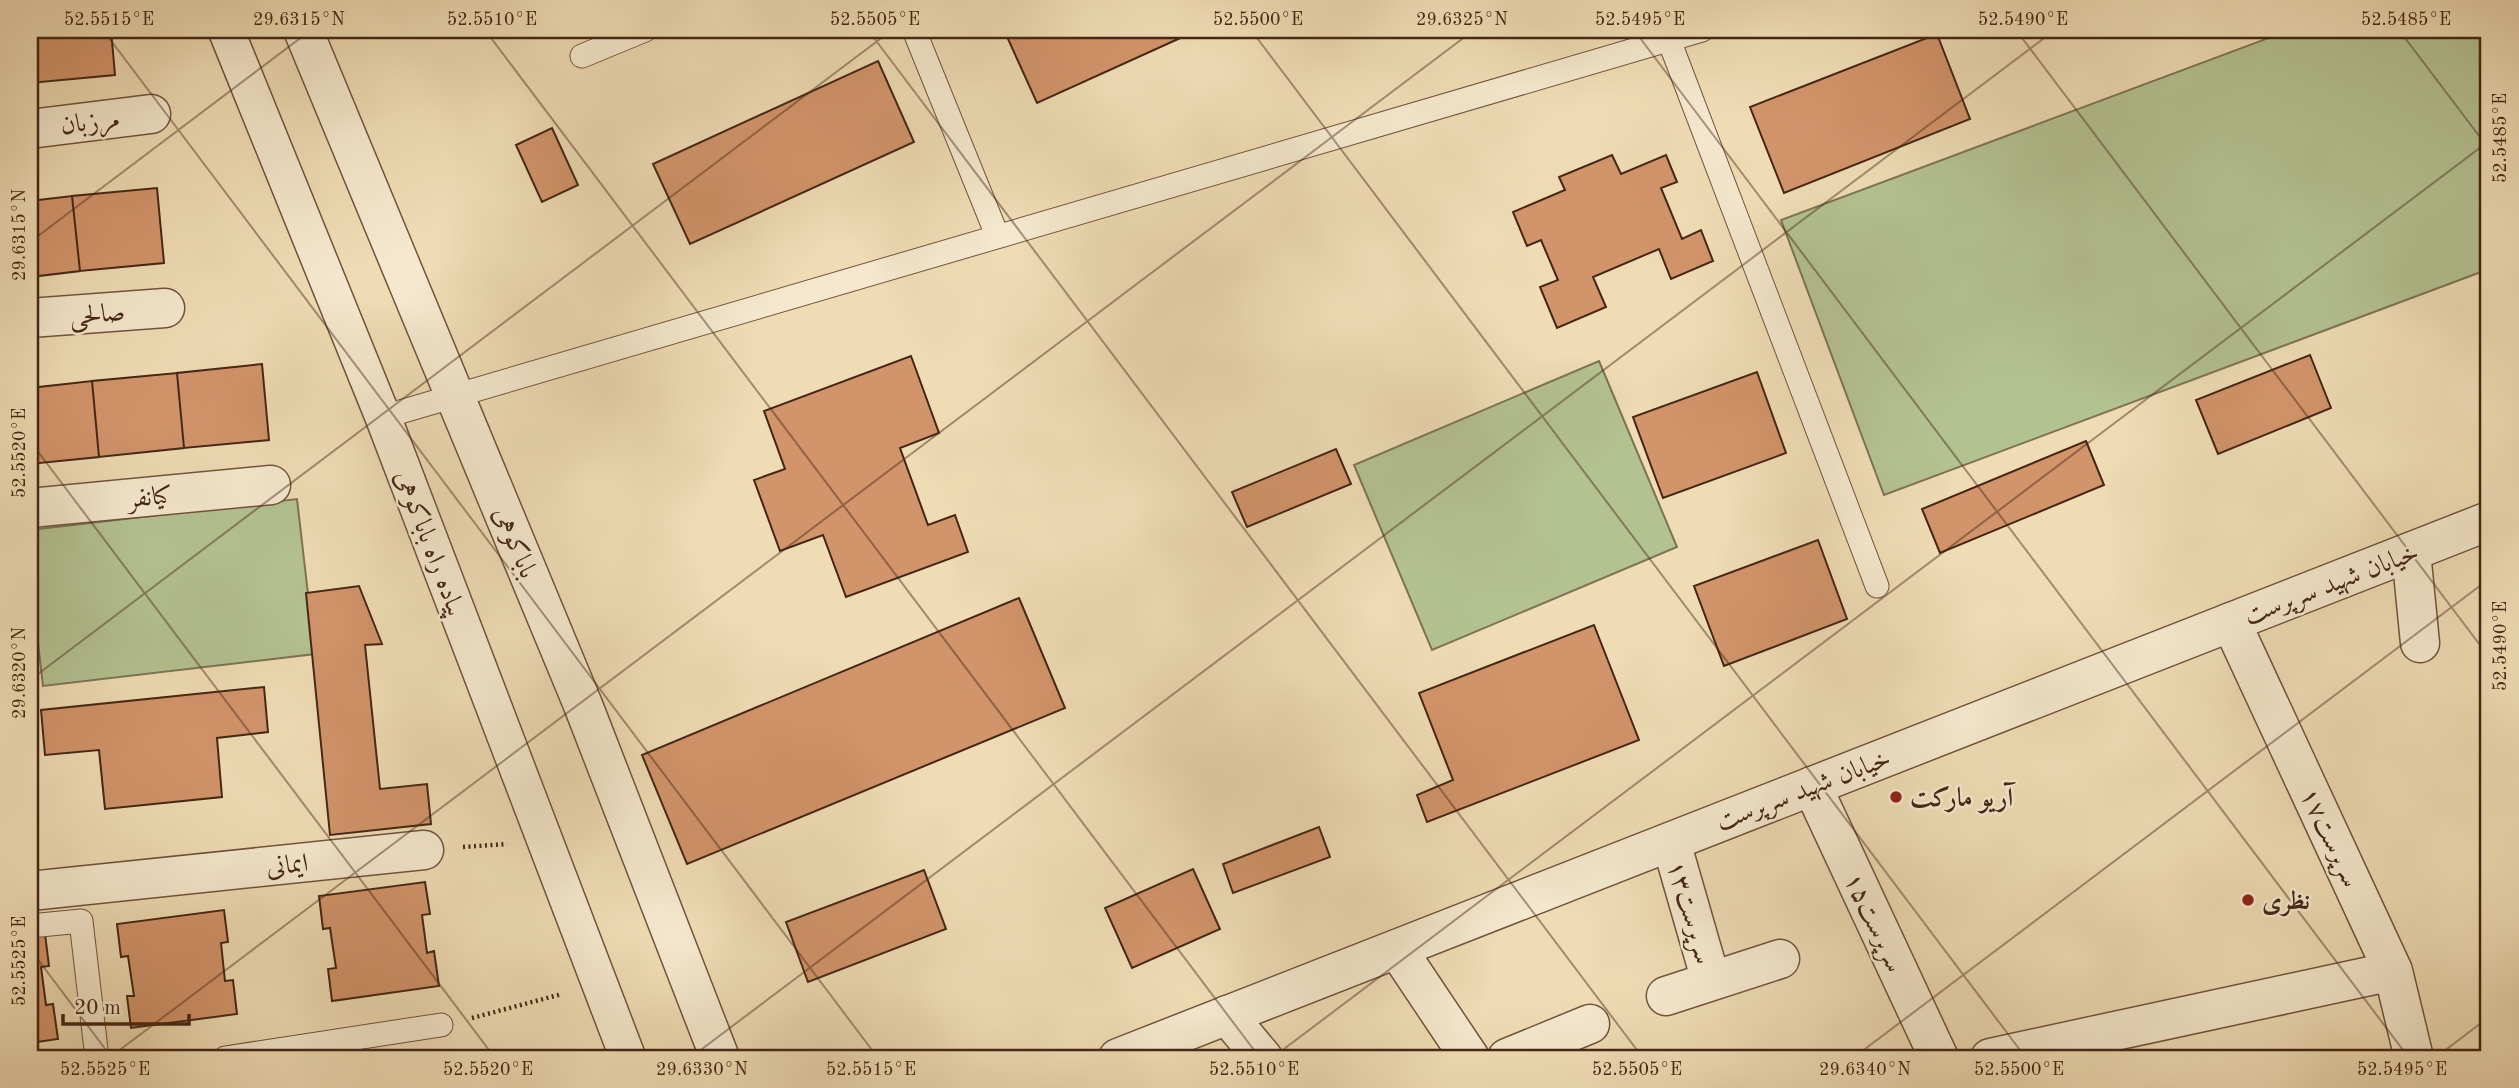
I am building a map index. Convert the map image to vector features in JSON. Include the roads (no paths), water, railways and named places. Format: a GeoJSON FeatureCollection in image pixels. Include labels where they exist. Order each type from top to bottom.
{"type":"FeatureCollection","features":[{"type":"Feature","properties":{"kind":"street","name":"پیاده راه باباکوهی"},"geometry":{"type":"LineString","coordinates":[[226,30],[383,417],[628,1058]]}},
{"type":"Feature","properties":{"kind":"street","name":"باباکوهی"},"geometry":{"type":"LineString","coordinates":[[303,30],[583,705],[720,1058]]}},
{"type":"Feature","properties":{"kind":"street","name":"مرزبان"},"geometry":{"type":"LineString","coordinates":[[30,129],[150,114]]}},
{"type":"Feature","properties":{"kind":"street","name":"صالحی"},"geometry":{"type":"LineString","coordinates":[[30,318],[165,308]]}},
{"type":"Feature","properties":{"kind":"street","name":"کیانفر"},"geometry":{"type":"LineString","coordinates":[[30,508],[271,485]]}},
{"type":"Feature","properties":{"kind":"street","name":"خیابان شهید سرپرست"},"geometry":{"type":"LineString","coordinates":[[1118,1058],[2488,524]]}},
{"type":"Feature","properties":{"kind":"street"},"geometry":{"type":"LineString","coordinates":[[2411,552],[2420,643]]}},
{"type":"Feature","properties":{"kind":"street","name":"سرپرست۱۷"},"geometry":{"type":"LineString","coordinates":[[2231,622],[2393,971],[2414,1058]]}},
{"type":"Feature","properties":{"kind":"street","name":"سرپرست۱۵"},"geometry":{"type":"LineString","coordinates":[[1812,786],[1938,1058]]}},
{"type":"Feature","properties":{"kind":"street","name":"سرپرست۱۳"},"geometry":{"type":"LineString","coordinates":[[1671,842],[1711,981]]}},
{"type":"Feature","properties":{"kind":"street","name":"ایمانی"},"geometry":{"type":"LineString","coordinates":[[30,891],[424,850]]}},
{"type":"Feature","properties":{"kind":"street"},"geometry":{"type":"LineString","coordinates":[[1397,949],[1470,1058]]}},
{"type":"Feature","properties":{"kind":"street"},"geometry":{"type":"LineString","coordinates":[[1666,996],[1780,959]]}},
{"type":"Feature","properties":{"kind":"street"},"geometry":{"type":"LineString","coordinates":[[1990,1058],[2393,971]]}},
{"type":"Feature","properties":{"kind":"street"},"geometry":{"type":"LineString","coordinates":[[1227,1015],[1263,1058]]}},
{"type":"Feature","properties":{"kind":"street"},"geometry":{"type":"LineString","coordinates":[[1507,1058],[1590,1024]]}},
{"type":"Feature","properties":{"kind":"lane"},"geometry":{"type":"LineString","coordinates":[[582,56],[645,30]]}},
{"type":"Feature","properties":{"kind":"lane"},"geometry":{"type":"LineString","coordinates":[[914,30],[997,236]]}},
{"type":"Feature","properties":{"kind":"lane"},"geometry":{"type":"LineString","coordinates":[[383,417],[1702,30]]}},
{"type":"Feature","properties":{"kind":"lane"},"geometry":{"type":"LineString","coordinates":[[1669,40],[1877,586]]}},
{"type":"Feature","properties":{"kind":"lane"},"geometry":{"type":"LineString","coordinates":[[30,926],[81,920],[97,1058]]}},
{"type":"Feature","properties":{"kind":"lane"},"geometry":{"type":"LineString","coordinates":[[225,1058],[262,1055],[441,1025]]}},
{"type":"Feature","properties":{"kind":"place","name":"آریو مارکت"},"geometry":{"type":"Point","coordinates":[1896,797]}},
{"type":"Feature","properties":{"kind":"place","name":"نظری"},"geometry":{"type":"Point","coordinates":[2248,900]}}]}
